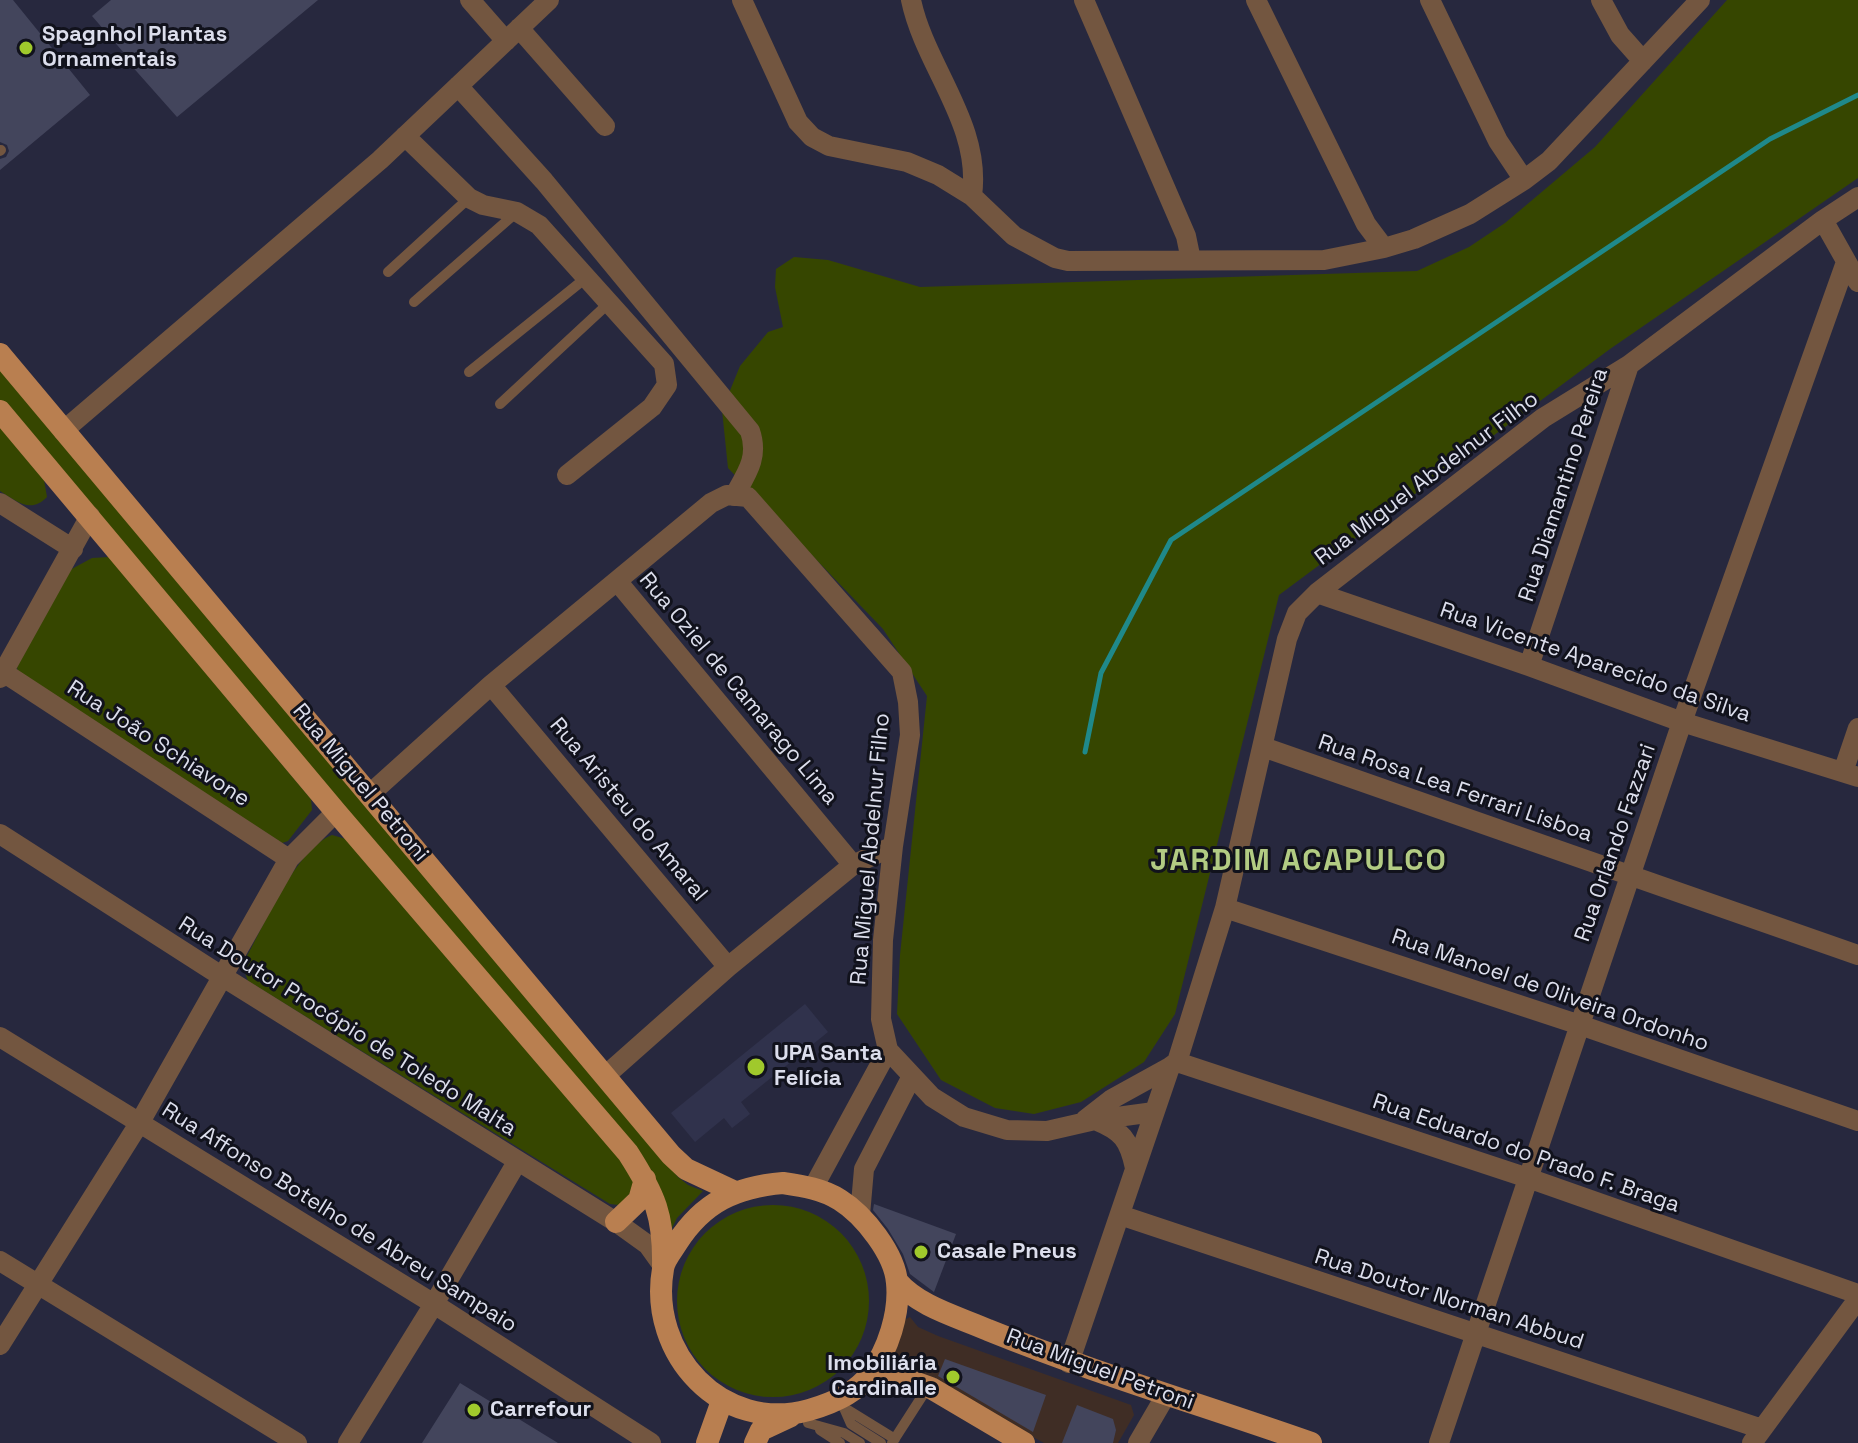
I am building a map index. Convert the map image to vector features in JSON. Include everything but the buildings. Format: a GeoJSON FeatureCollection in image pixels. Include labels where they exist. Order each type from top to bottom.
{"type":"FeatureCollection","features":[{"type":"Feature","properties":{"kind":"main road","name":"Rua Miguel Petroni"},"geometry":{"type":"LineString","coordinates":[[0,354],[686,1169],[735,1192]]}},
{"type":"Feature","properties":{"kind":"main road","name":"Rua Miguel Petroni"},"geometry":{"type":"LineString","coordinates":[[0,411],[336,812],[628,1153],[657,1204],[664,1231],[663,1266]]}},
{"type":"Feature","properties":{"kind":"main road"},"geometry":{"type":"LineString","coordinates":[[616,1222],[639,1200],[645,1179]]}},
{"type":"Feature","properties":{"kind":"main road"},"geometry":{"type":"LineString","coordinates":[[755,1443],[761,1430],[801,1419],[838,1404],[869,1377],[881,1357],[894,1322],[897,1281],[884,1246],[860,1215],[838,1198],[813,1188],[783,1183],[752,1186],[710,1206],[689,1225],[663,1266],[662,1304],[671,1344],[693,1378],[722,1401],[757,1413],[801,1419]]}},
{"type":"Feature","properties":{"kind":"main road","name":"Rua Miguel Petroni"},"geometry":{"type":"LineString","coordinates":[[897,1281],[913,1295],[937,1308],[1069,1363],[1311,1443]]}},
{"type":"Feature","properties":{"kind":"main road"},"geometry":{"type":"LineString","coordinates":[[869,1377],[895,1375],[928,1387],[1024,1443]]}},
{"type":"Feature","properties":{"kind":"main road"},"geometry":{"type":"LineString","coordinates":[[707,1443],[722,1401]]}},
{"type":"Feature","properties":{"kind":"street"},"geometry":{"type":"LineString","coordinates":[[470,0],[512,34],[605,126]]}},
{"type":"Feature","properties":{"kind":"street"},"geometry":{"type":"LineString","coordinates":[[63,431],[405,136],[549,0]]}},
{"type":"Feature","properties":{"kind":"street"},"geometry":{"type":"LineString","coordinates":[[742,0],[798,122],[812,137],[837,149],[890,158],[923,168],[972,196],[1014,236],[1055,258],[1068,261],[1324,260],[1414,239],[1470,214],[1549,161],[1700,0]]}},
{"type":"Feature","properties":{"kind":"street"},"geometry":{"type":"LineString","coordinates":[[911,0],[970,143],[974,170],[972,196]]}},
{"type":"Feature","properties":{"kind":"street"},"geometry":{"type":"LineString","coordinates":[[1084,0],[1186,236],[1191,260]]}},
{"type":"Feature","properties":{"kind":"street"},"geometry":{"type":"LineString","coordinates":[[1256,0],[1366,224],[1384,248]]}},
{"type":"Feature","properties":{"kind":"street"},"geometry":{"type":"LineString","coordinates":[[1430,0],[1498,141],[1524,180]]}},
{"type":"Feature","properties":{"kind":"street"},"geometry":{"type":"LineString","coordinates":[[1601,0],[1620,35],[1643,61]]}},
{"type":"Feature","properties":{"kind":"street"},"geometry":{"type":"LineString","coordinates":[[370,794],[491,685],[711,503],[727,495],[734,496],[755,454],[750,431],[544,181],[458,86]]}},
{"type":"Feature","properties":{"kind":"street"},"geometry":{"type":"LineString","coordinates":[[405,136],[469,198],[483,205],[517,212],[539,225],[664,364],[667,385],[652,407],[567,475]]}},
{"type":"Feature","properties":{"kind":"street","name":"Rua Miguel Abdelnur Filho"},"geometry":{"type":"LineString","coordinates":[[734,496],[748,497],[902,672],[910,735],[893,846],[881,987],[881,1019],[888,1050],[932,1097],[964,1117],[1007,1130],[1047,1131],[1154,1112],[1174,1064],[1225,908],[1287,639],[1297,613],[1317,593],[1543,418],[1629,365],[1858,197]]}},
{"type":"Feature","properties":{"kind":"street"},"geometry":{"type":"LineString","coordinates":[[1823,220],[1858,282]]}},
{"type":"Feature","properties":{"kind":"street","name":"Rua Orlando Fazzari"},"geometry":{"type":"LineString","coordinates":[[1439,1443],[1682,722],[1846,262]]}},
{"type":"Feature","properties":{"kind":"street","name":"Rua Diamantino Pereira"},"geometry":{"type":"LineString","coordinates":[[1529,666],[1629,365]]}},
{"type":"Feature","properties":{"kind":"street"},"geometry":{"type":"LineString","coordinates":[[0,503],[73,549]]}},
{"type":"Feature","properties":{"kind":"street"},"geometry":{"type":"LineString","coordinates":[[1,673],[90,516]]}},
{"type":"Feature","properties":{"kind":"street","name":"Rua Oziel de Camarago Lima"},"geometry":{"type":"LineString","coordinates":[[617,581],[853,865]]}},
{"type":"Feature","properties":{"kind":"street","name":"Rua Vicente Aparecido da Silva"},"geometry":{"type":"LineString","coordinates":[[1317,593],[1682,722],[1851,774]]}},
{"type":"Feature","properties":{"kind":"street","name":"Rua João Schiavone"},"geometry":{"type":"LineString","coordinates":[[1,673],[289,859]]}},
{"type":"Feature","properties":{"kind":"street","name":"Rua Aristeu do Amaral"},"geometry":{"type":"LineString","coordinates":[[491,685],[728,967]]}},
{"type":"Feature","properties":{"kind":"street"},"geometry":{"type":"LineString","coordinates":[[1851,774],[1858,728]]}},
{"type":"Feature","properties":{"kind":"street","name":"Rua Rosa Lea Ferrari Lisboa"},"geometry":{"type":"LineString","coordinates":[[1263,747],[1858,955]]}},
{"type":"Feature","properties":{"kind":"street"},"geometry":{"type":"LineString","coordinates":[[0,1345],[140,1122],[289,859],[336,812]]}},
{"type":"Feature","properties":{"kind":"street","name":"Rua Doutor Procópio de Toledo Malta"},"geometry":{"type":"LineString","coordinates":[[0,834],[224,978],[616,1222],[648,1245],[663,1266]]}},
{"type":"Feature","properties":{"kind":"street"},"geometry":{"type":"LineString","coordinates":[[605,1076],[728,967],[853,865],[893,846]]}},
{"type":"Feature","properties":{"kind":"street","name":"Rua Manoel de Oliveira Ordonho"},"geometry":{"type":"LineString","coordinates":[[1225,908],[1858,1121]]}},
{"type":"Feature","properties":{"kind":"street","name":"Rua Affonso Botelho de Abreu Sampaio"},"geometry":{"type":"LineString","coordinates":[[0,1037],[434,1304],[651,1443]]}},
{"type":"Feature","properties":{"kind":"street"},"geometry":{"type":"LineString","coordinates":[[813,1188],[888,1050]]}},
{"type":"Feature","properties":{"kind":"street","name":"Rua Miguel Abdelnur Filho"},"geometry":{"type":"LineString","coordinates":[[1087,1123],[1112,1099],[1174,1064]]}},
{"type":"Feature","properties":{"kind":"street","name":"Rua Eduardo do Prado F. Braga"},"geometry":{"type":"LineString","coordinates":[[1174,1064],[1528,1178],[1858,1296]]}},
{"type":"Feature","properties":{"kind":"street"},"geometry":{"type":"LineString","coordinates":[[860,1215],[864,1169],[911,1078]]}},
{"type":"Feature","properties":{"kind":"street"},"geometry":{"type":"LineString","coordinates":[[1069,1363],[1154,1112]]}},
{"type":"Feature","properties":{"kind":"street"},"geometry":{"type":"LineString","coordinates":[[1087,1123],[1109,1126],[1130,1145],[1135,1169]]}},
{"type":"Feature","properties":{"kind":"street"},"geometry":{"type":"LineString","coordinates":[[348,1443],[517,1162]]}},
{"type":"Feature","properties":{"kind":"street","name":"Rua Doutor Norman Abbud"},"geometry":{"type":"LineString","coordinates":[[1120,1215],[1476,1334],[1757,1436]]}},
{"type":"Feature","properties":{"kind":"street"},"geometry":{"type":"LineString","coordinates":[[0,1261],[297,1443]]}},
{"type":"Feature","properties":{"kind":"street"},"geometry":{"type":"LineString","coordinates":[[1757,1436],[1858,1296]]}},
{"type":"Feature","properties":{"kind":"street"},"geometry":{"type":"LineString","coordinates":[[1138,1443],[1166,1395]]}},
{"type":"Feature","properties":{"kind":"lane"},"geometry":{"type":"LineString","coordinates":[[388,272],[469,198]]}},
{"type":"Feature","properties":{"kind":"lane"},"geometry":{"type":"LineString","coordinates":[[414,302],[517,212]]}},
{"type":"Feature","properties":{"kind":"lane"},"geometry":{"type":"LineString","coordinates":[[469,372],[587,277]]}},
{"type":"Feature","properties":{"kind":"lane"},"geometry":{"type":"LineString","coordinates":[[500,404],[610,302]]}},
{"type":"Feature","properties":{"kind":"lane"},"geometry":{"type":"LineString","coordinates":[[838,1404],[894,1441],[928,1387]]}},
{"type":"Feature","properties":{"kind":"lane"},"geometry":{"type":"LineString","coordinates":[[838,1404],[851,1424],[881,1443]]}},
{"type":"Feature","properties":{"kind":"lane"},"geometry":{"type":"LineString","coordinates":[[801,1419],[840,1443]]}},
{"type":"Feature","properties":{"kind":"lane"},"geometry":{"type":"LineString","coordinates":[[801,1419],[844,1433],[860,1443]]}},
{"type":"Feature","properties":{"kind":"shaded area","name":"UPA Santa Felícia"},"geometry":{"type":"Polygon","coordinates":[[[805,1004],[828,1032],[741,1102],[750,1114],[732,1128],[724,1118],[695,1142],[671,1113],[805,1004]]]}},
{"type":"Feature","properties":{"kind":"shaded area"},"geometry":{"type":"Polygon","coordinates":[[[910,1317],[918,1327],[938,1336],[1131,1405],[1134,1415],[1118,1443],[1044,1443],[918,1374],[881,1366],[901,1322],[910,1317]]]}},
{"type":"Feature","properties":{"kind":"green space"},"geometry":{"type":"Polygon","coordinates":[[[1727,0],[1858,0],[1858,178],[1610,349],[1279,595],[1175,1014],[1144,1062],[1081,1102],[1034,1114],[995,1108],[941,1080],[897,1014],[900,955],[927,696],[883,629],[728,468],[722,410],[740,366],[768,332],[783,327],[775,287],[776,269],[794,257],[828,260],[920,287],[1417,271],[1469,247],[1505,223],[1595,147],[1727,0]]]}},
{"type":"Feature","properties":{"kind":"green space"},"geometry":{"type":"Polygon","coordinates":[[[0,364],[678,1177],[703,1191],[677,1218],[671,1230],[538,1036],[0,400],[0,364]]]}},
{"type":"Feature","properties":{"kind":"green space"},"geometry":{"type":"Polygon","coordinates":[[[0,427],[44,480],[47,497],[35,505],[24,504],[0,491],[0,427]]]}},
{"type":"Feature","properties":{"kind":"green space"},"geometry":{"type":"Polygon","coordinates":[[[109,557],[311,799],[312,810],[288,841],[282,843],[18,672],[17,667],[68,571],[92,558],[109,557]]]}},
{"type":"Feature","properties":{"kind":"green space"},"geometry":{"type":"Polygon","coordinates":[[[332,835],[346,839],[620,1157],[635,1188],[619,1205],[610,1204],[248,981],[244,970],[246,958],[283,889],[306,855],[332,835]]]}},
{"type":"Feature","properties":{"kind":"green space"},"geometry":{"type":"Polygon","coordinates":[[[773,1205],[810,1212],[841,1233],[862,1264],[869,1301],[862,1338],[841,1369],[810,1390],[773,1397],[736,1390],[705,1369],[684,1338],[677,1301],[684,1264],[705,1233],[736,1212],[773,1205]]]}},
{"type":"Feature","properties":{"kind":"waterway"},"geometry":{"type":"LineString","coordinates":[[1085,752],[1101,673],[1171,540],[1770,139],[1858,95]]}},
{"type":"Feature","properties":{"kind":"place","name":"Spagnhol Plantas Ornamentais"},"geometry":{"type":"Point","coordinates":[26,48]}},
{"type":"Feature","properties":{"kind":"place","name":"UPA Santa Felícia"},"geometry":{"type":"Point","coordinates":[756,1067]}},
{"type":"Feature","properties":{"kind":"place","name":"Casale Pneus"},"geometry":{"type":"Point","coordinates":[921,1252]}},
{"type":"Feature","properties":{"kind":"place","name":"Imobiliária Cardinalle"},"geometry":{"type":"Point","coordinates":[953,1377]}},
{"type":"Feature","properties":{"kind":"place","name":"Carrefour"},"geometry":{"type":"Point","coordinates":[474,1410]}},
{"type":"Feature","properties":{"kind":"district","name":"JARDIM ACAPULCO"},"geometry":{"type":"Point","coordinates":[1299,862]}}]}
